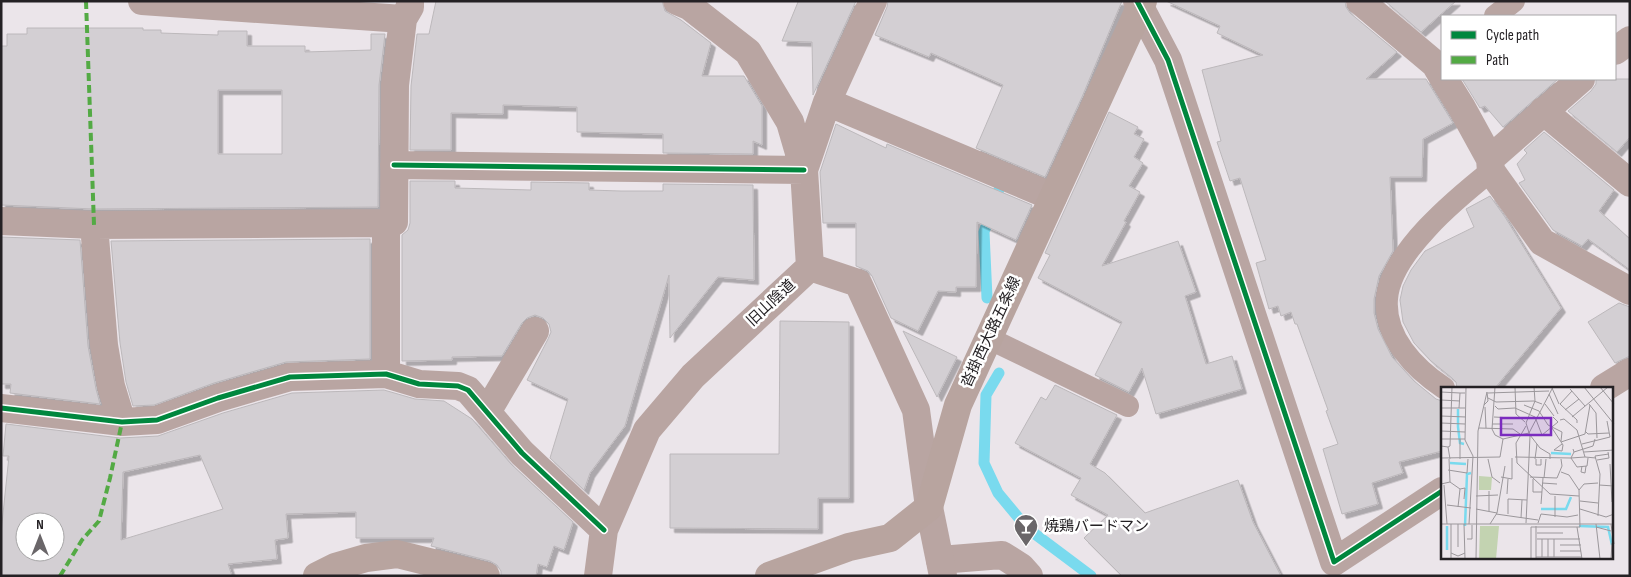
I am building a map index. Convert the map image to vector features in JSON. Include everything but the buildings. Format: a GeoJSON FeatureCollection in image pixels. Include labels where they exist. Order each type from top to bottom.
{"type":"FeatureCollection","features":[{"type":"Feature","properties":{"kind":"main road","name":"沓掛西大路五条線"},"geometry":{"type":"LineString","coordinates":[[929,507],[958,404],[1140,3]]}},
{"type":"Feature","properties":{"kind":"main road"},"geometry":{"type":"LineString","coordinates":[[768,576],[849,547],[890,538],[929,507]]}},
{"type":"Feature","properties":{"kind":"main road"},"geometry":{"type":"LineString","coordinates":[[317,576],[335,567],[366,558],[397,554],[416,568],[486,576]]}},
{"type":"Feature","properties":{"kind":"street"},"geometry":{"type":"LineString","coordinates":[[1,221],[94,225],[394,222],[395,84],[406,10],[142,1]]}},
{"type":"Feature","properties":{"kind":"street"},"geometry":{"type":"LineString","coordinates":[[677,1],[689,6],[748,52],[790,122],[804,170],[810,267],[858,283],[916,410],[929,507],[942,568],[1002,555],[1020,567],[1029,576]]}},
{"type":"Feature","properties":{"kind":"street"},"geometry":{"type":"LineString","coordinates":[[804,170],[827,102],[873,1]]}},
{"type":"Feature","properties":{"kind":"street"},"geometry":{"type":"LineString","coordinates":[[1360,1],[1441,69]]}},
{"type":"Feature","properties":{"kind":"street"},"geometry":{"type":"LineString","coordinates":[[1140,3],[1168,60],[1334,562],[1441,492]]}},
{"type":"Feature","properties":{"kind":"street"},"geometry":{"type":"LineString","coordinates":[[1616,50],[1630,40]]}},
{"type":"Feature","properties":{"kind":"street"},"geometry":{"type":"LineString","coordinates":[[1447,80],[1490,165],[1542,242],[1630,291]]}},
{"type":"Feature","properties":{"kind":"street"},"geometry":{"type":"LineString","coordinates":[[1490,165],[1543,111],[1581,80]]}},
{"type":"Feature","properties":{"kind":"street"},"geometry":{"type":"LineString","coordinates":[[827,102],[1053,197]]}},
{"type":"Feature","properties":{"kind":"street"},"geometry":{"type":"LineString","coordinates":[[1543,111],[1630,182]]}},
{"type":"Feature","properties":{"kind":"street"},"geometry":{"type":"LineString","coordinates":[[394,165],[804,170]]}},
{"type":"Feature","properties":{"kind":"street"},"geometry":{"type":"LineString","coordinates":[[386,223],[386,374]]}},
{"type":"Feature","properties":{"kind":"street"},"geometry":{"type":"LineString","coordinates":[[94,225],[104,344],[112,386],[122,422]]}},
{"type":"Feature","properties":{"kind":"street","name":"旧山陰道"},"geometry":{"type":"LineString","coordinates":[[598,576],[604,530],[647,430],[693,376],[810,267]]}},
{"type":"Feature","properties":{"kind":"street"},"geometry":{"type":"LineString","coordinates":[[487,412],[535,331]]}},
{"type":"Feature","properties":{"kind":"street"},"geometry":{"type":"LineString","coordinates":[[1606,387],[1630,372]]}},
{"type":"Feature","properties":{"kind":"street"},"geometry":{"type":"LineString","coordinates":[[1,408],[122,422],[157,420],[218,398],[290,377],[386,374],[419,384],[458,386],[468,390],[522,453],[604,530]]}},
{"type":"Feature","properties":{"kind":"lane"},"geometry":{"type":"LineString","coordinates":[[1496,15],[1514,1]]}},
{"type":"Feature","properties":{"kind":"lane"},"geometry":{"type":"LineString","coordinates":[[1442,387],[1414,364],[1400,347],[1392,332],[1387,312],[1388,292],[1401,263],[1427,228],[1490,165]]}},
{"type":"Feature","properties":{"kind":"lane"},"geometry":{"type":"LineString","coordinates":[[988,338],[1128,406]]}},
{"type":"Feature","properties":{"kind":"waterway"},"geometry":{"type":"LineString","coordinates":[[987,298],[984,232],[1001,184]]}},
{"type":"Feature","properties":{"kind":"waterway"},"geometry":{"type":"LineString","coordinates":[[999,373],[986,395],[984,463],[998,493],[1027,528],[1091,576]]}},
{"type":"Feature","properties":{"kind":"marked path"},"geometry":{"type":"LineString","coordinates":[[86,1],[94,225]]}},
{"type":"Feature","properties":{"kind":"marked path"},"geometry":{"type":"LineString","coordinates":[[60,576],[82,540],[99,521],[122,422]]}},
{"type":"Feature","properties":{"kind":"cycle path"},"geometry":{"type":"LineString","coordinates":[[1137,1],[1168,60],[1334,562],[1441,492]]}},
{"type":"Feature","properties":{"kind":"cycle path"},"geometry":{"type":"LineString","coordinates":[[394,165],[804,170]]}},
{"type":"Feature","properties":{"kind":"cycle path"},"geometry":{"type":"LineString","coordinates":[[1,408],[122,422],[157,420],[218,398],[290,377],[386,374],[419,384],[458,386],[468,390],[522,453],[604,530]]}},
{"type":"Feature","properties":{"kind":"place","name":"焼鶏バードマン"},"geometry":{"type":"Point","coordinates":[1026,547]}}]}
